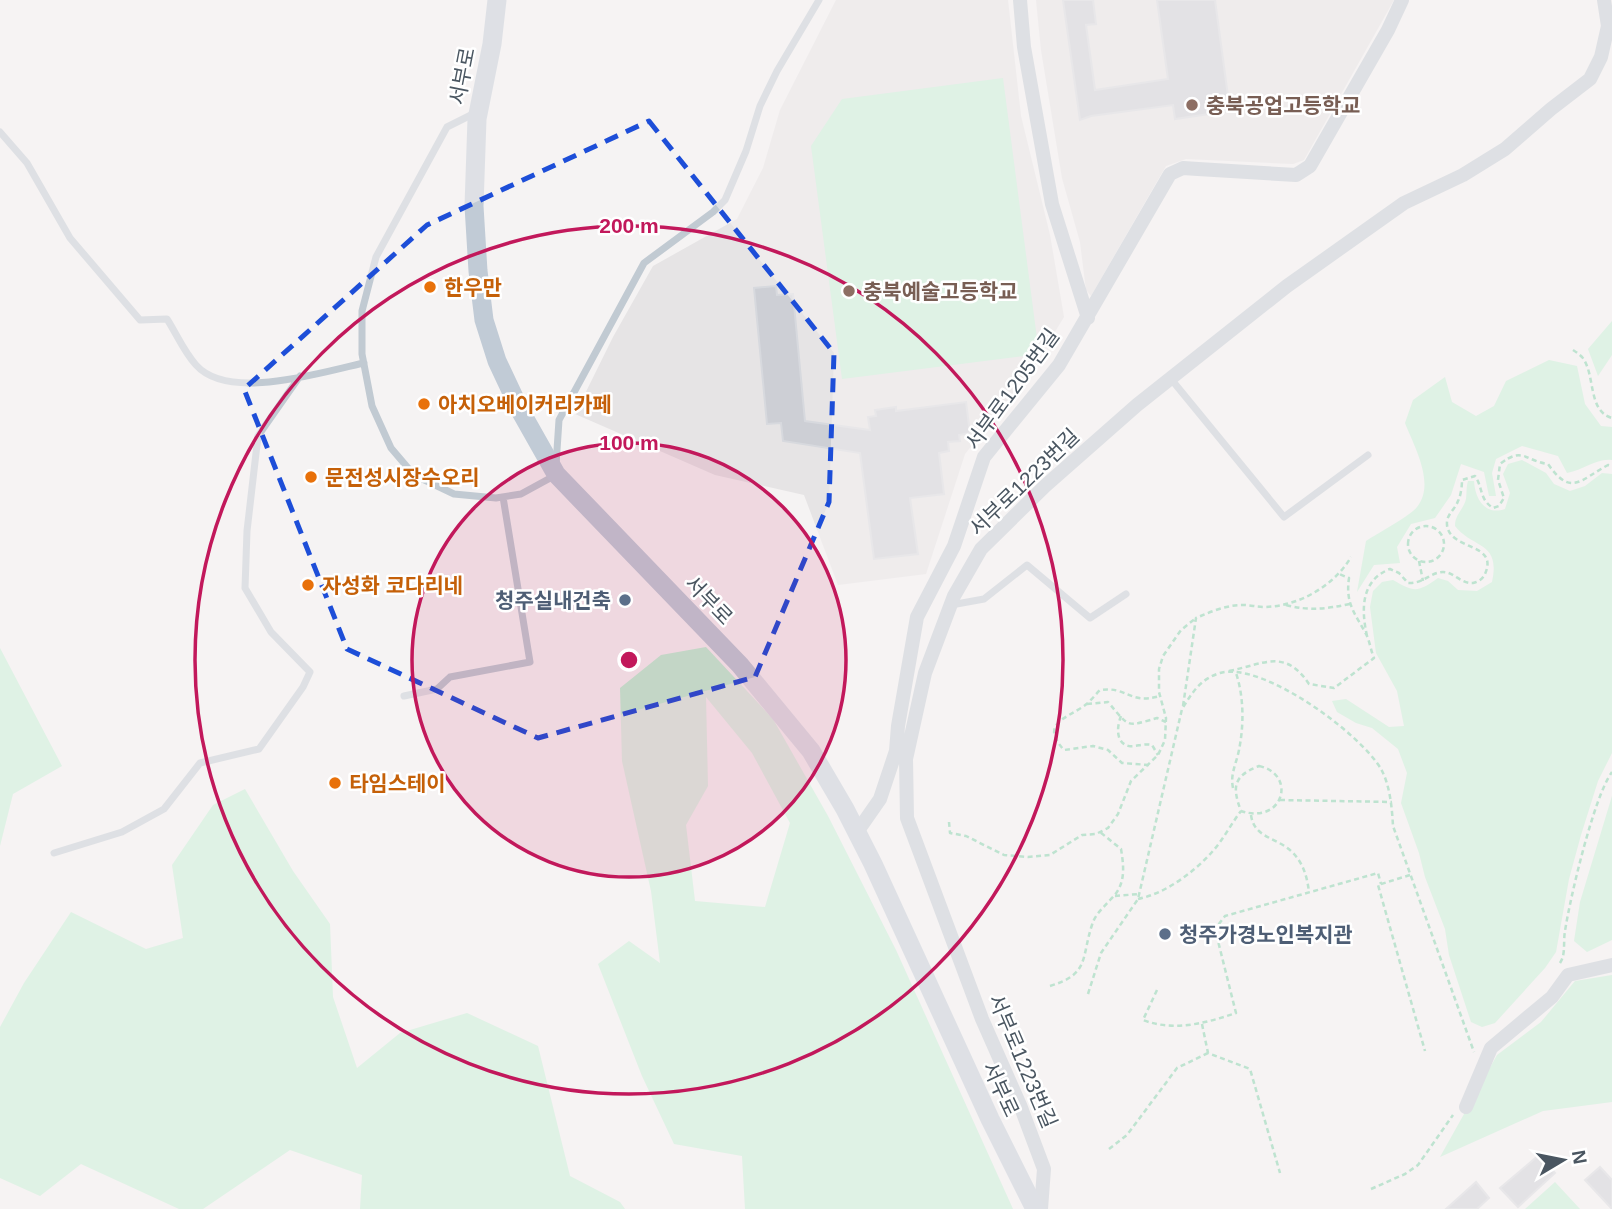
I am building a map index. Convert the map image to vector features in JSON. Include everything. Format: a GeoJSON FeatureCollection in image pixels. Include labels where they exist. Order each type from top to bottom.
{"type":"FeatureCollection","features":[{"type":"Feature","properties":{"kind":"main road","name":"서부로"},"geometry":{"type":"LineString","coordinates":[[497,0],[492,44],[478,111],[474,206],[484,320],[497,361],[516,402],[556,474],[740,665],[811,751],[857,832],[990,1119],[1038,1209]]}},
{"type":"Feature","properties":{"kind":"street","name":"서부로1205번길"},"geometry":{"type":"LineString","coordinates":[[857,832],[880,799],[896,751],[917,617],[954,546],[984,457],[1059,365],[1087,318],[1052,204],[1024,47],[1020,0]]}},
{"type":"Feature","properties":{"kind":"street"},"geometry":{"type":"LineString","coordinates":[[1087,318],[1170,174],[1183,169],[1198,169],[1296,174],[1310,166],[1388,30],[1402,0]]}},
{"type":"Feature","properties":{"kind":"street","name":"서부로1223번길"},"geometry":{"type":"LineString","coordinates":[[1038,1209],[1044,1169],[1020,1105],[982,1019],[907,818],[905,759],[924,677],[951,605],[981,549],[1045,486],[1137,405],[1287,286],[1404,203],[1463,175],[1506,149],[1551,108],[1590,79],[1601,57],[1608,26],[1604,0]]}},
{"type":"Feature","properties":{"kind":"street"},"geometry":{"type":"LineString","coordinates":[[908,671],[924,677]]}},
{"type":"Feature","properties":{"kind":"street"},"geometry":{"type":"LineString","coordinates":[[1462,1106],[1491,1048],[1552,997],[1568,975],[1612,965]]}},
{"type":"Feature","properties":{"kind":"lane"},"geometry":{"type":"LineString","coordinates":[[478,111],[447,127],[376,257],[362,310],[364,363],[372,406],[391,448],[414,475],[454,494],[503,497],[521,494],[556,474],[559,420],[644,263],[713,212],[725,200],[746,152],[760,106],[777,71],[819,0]]}},
{"type":"Feature","properties":{"kind":"lane"},"geometry":{"type":"LineString","coordinates":[[0,132],[27,163],[70,238],[140,320],[167,319],[197,366],[221,382],[258,384],[364,363]]}},
{"type":"Feature","properties":{"kind":"lane"},"geometry":{"type":"LineString","coordinates":[[54,853],[122,832],[164,809],[200,763],[259,749],[303,687],[310,672],[271,632],[246,588],[247,531],[258,436],[300,376]]}},
{"type":"Feature","properties":{"kind":"lane"},"geometry":{"type":"LineString","coordinates":[[1171,379],[1284,517],[1368,455]]}},
{"type":"Feature","properties":{"kind":"lane"},"geometry":{"type":"LineString","coordinates":[[404,696],[437,689],[450,677],[530,662],[503,497]]}},
{"type":"Feature","properties":{"kind":"lane"},"geometry":{"type":"LineString","coordinates":[[951,605],[984,598],[1027,565],[1090,618],[1126,594]]}},
{"type":"Feature","properties":{"kind":"path"},"geometry":{"type":"LineString","coordinates":[[1573,350],[1584,359],[1597,405],[1604,416],[1612,418]]}},
{"type":"Feature","properties":{"kind":"path"},"geometry":{"type":"LineString","coordinates":[[1182,709],[1197,686],[1208,677],[1278,660],[1300,671],[1309,684],[1334,688],[1374,658],[1367,636],[1363,602],[1370,583],[1381,572],[1390,569],[1399,573],[1408,583],[1418,584],[1439,572],[1450,573],[1464,582],[1475,583],[1483,578],[1487,568],[1485,555],[1478,548],[1466,546],[1452,536],[1447,526],[1449,513],[1458,503],[1462,480],[1475,476],[1479,482],[1480,494],[1493,508],[1499,506],[1504,498],[1498,480],[1500,464],[1515,455],[1524,454],[1536,463],[1548,464],[1565,483],[1577,484],[1608,465],[1612,466]]}},
{"type":"Feature","properties":{"kind":"path"},"geometry":{"type":"LineString","coordinates":[[1419,561],[1433,561],[1442,554],[1444,542],[1441,534],[1430,526],[1418,528],[1408,543],[1409,550],[1419,561],[1423,581]]}},
{"type":"Feature","properties":{"kind":"path"},"geometry":{"type":"LineString","coordinates":[[1441,534],[1449,530]]}},
{"type":"Feature","properties":{"kind":"path"},"geometry":{"type":"LineString","coordinates":[[949,822],[950,833],[966,836],[1004,855],[1028,857],[1050,855],[1082,835],[1108,828],[1118,814],[1132,781],[1158,755],[1164,740],[1166,722],[1160,696],[1159,668],[1163,656],[1181,630],[1196,618],[1215,610],[1242,605],[1264,607],[1286,604],[1308,596],[1339,574],[1352,557]]}},
{"type":"Feature","properties":{"kind":"path"},"geometry":{"type":"LineString","coordinates":[[1339,574],[1349,578],[1347,590],[1350,604],[1356,620],[1367,636]]}},
{"type":"Feature","properties":{"kind":"path"},"geometry":{"type":"LineString","coordinates":[[1286,604],[1302,609],[1323,610],[1350,604]]}},
{"type":"Feature","properties":{"kind":"path"},"geometry":{"type":"LineString","coordinates":[[1088,994],[1101,953],[1140,894],[1182,709],[1196,618]]}},
{"type":"Feature","properties":{"kind":"path"},"geometry":{"type":"LineString","coordinates":[[1223,672],[1236,673],[1282,687],[1321,710],[1359,744],[1381,769],[1392,802],[1393,826],[1478,1063]]}},
{"type":"Feature","properties":{"kind":"path"},"geometry":{"type":"LineString","coordinates":[[1234,792],[1238,778],[1259,766],[1274,773],[1280,783],[1280,800],[1277,806],[1264,814],[1251,815],[1241,811],[1234,792],[1231,777],[1239,751],[1242,716],[1241,688],[1236,673]]}},
{"type":"Feature","properties":{"kind":"path"},"geometry":{"type":"LineString","coordinates":[[1149,765],[1122,763],[1108,750],[1093,746],[1064,750],[1055,741],[1054,730],[1060,719],[1087,704],[1100,690],[1120,690],[1133,698],[1147,700],[1160,696]]}},
{"type":"Feature","properties":{"kind":"path"},"geometry":{"type":"LineString","coordinates":[[1087,704],[1108,702],[1128,723],[1138,725],[1157,718],[1166,722]]}},
{"type":"Feature","properties":{"kind":"path"},"geometry":{"type":"LineString","coordinates":[[1121,716],[1117,727],[1125,744],[1152,745],[1158,755]]}},
{"type":"Feature","properties":{"kind":"path"},"geometry":{"type":"LineString","coordinates":[[1558,965],[1563,958],[1565,931],[1594,816],[1612,772]]}},
{"type":"Feature","properties":{"kind":"path"},"geometry":{"type":"LineString","coordinates":[[1280,800],[1392,802]]}},
{"type":"Feature","properties":{"kind":"path"},"geometry":{"type":"LineString","coordinates":[[1138,899],[1168,888],[1188,874],[1213,852],[1241,811]]}},
{"type":"Feature","properties":{"kind":"path"},"geometry":{"type":"LineString","coordinates":[[1251,815],[1252,825],[1261,835],[1278,841],[1293,852],[1303,866],[1309,892]]}},
{"type":"Feature","properties":{"kind":"path"},"geometry":{"type":"LineString","coordinates":[[1050,986],[1068,980],[1082,968],[1092,923],[1102,908],[1115,896],[1125,876],[1121,849],[1100,831]]}},
{"type":"Feature","properties":{"kind":"path"},"geometry":{"type":"LineString","coordinates":[[1157,990],[1143,1020],[1158,1026],[1202,1024],[1236,1013],[1215,929],[1225,916],[1378,873],[1381,884]]}},
{"type":"Feature","properties":{"kind":"path"},"geometry":{"type":"LineString","coordinates":[[1410,875],[1378,885],[1425,1051]]}},
{"type":"Feature","properties":{"kind":"path"},"geometry":{"type":"LineString","coordinates":[[1115,896],[1140,894]]}},
{"type":"Feature","properties":{"kind":"path"},"geometry":{"type":"LineString","coordinates":[[1202,1024],[1208,1053]]}},
{"type":"Feature","properties":{"kind":"path"},"geometry":{"type":"LineString","coordinates":[[1109,1149],[1127,1135],[1177,1068],[1208,1053],[1250,1069],[1280,1173]]}},
{"type":"Feature","properties":{"kind":"path"},"geometry":{"type":"LineString","coordinates":[[1371,1189],[1405,1174],[1419,1164],[1462,1106]]}},
{"type":"Feature","properties":{"kind":"highlighted area"},"geometry":{"type":"Polygon","coordinates":[[[649,121],[834,353],[829,502],[755,677],[538,738],[347,649],[244,389],[427,225],[649,121]]]}},
{"type":"Feature","properties":{"kind":"shaded area","name":"충북예술고등학교"},"geometry":{"type":"Polygon","coordinates":[[[836,0],[1008,0],[1021,116],[1050,235],[1064,317],[1034,366],[965,454],[926,574],[838,585],[804,495],[715,475],[575,414],[613,337],[653,266],[737,219],[763,168],[780,110],[836,0]]]}},
{"type":"Feature","properties":{"kind":"shaded area","name":"충북공업고등학교"},"geometry":{"type":"Polygon","coordinates":[[[1036,0],[1394,0],[1304,160],[1293,164],[1186,159],[1166,166],[1091,296],[1086,290],[1080,242],[1062,178],[1041,50],[1036,0]]]}},
{"type":"Feature","properties":{"kind":"green space"},"geometry":{"type":"Polygon","coordinates":[[[1003,78],[1039,354],[842,379],[811,146],[842,99],[1003,78]]]}},
{"type":"Feature","properties":{"kind":"green space"},"geometry":{"type":"Polygon","coordinates":[[[1612,321],[1612,355],[1598,376],[1588,349],[1612,321]]]}},
{"type":"Feature","properties":{"kind":"green space"},"geometry":{"type":"Polygon","coordinates":[[[1549,360],[1577,366],[1585,404],[1601,426],[1612,427],[1612,460],[1567,473],[1558,456],[1522,446],[1496,459],[1492,473],[1496,496],[1489,496],[1484,472],[1461,464],[1451,495],[1435,518],[1411,524],[1397,547],[1400,563],[1374,565],[1357,592],[1366,541],[1407,515],[1417,507],[1422,498],[1422,465],[1405,423],[1413,400],[1445,377],[1452,402],[1476,416],[1494,406],[1506,381],[1549,360]]]}},
{"type":"Feature","properties":{"kind":"green space"},"geometry":{"type":"Polygon","coordinates":[[[1522,460],[1546,473],[1554,484],[1570,491],[1585,486],[1602,473],[1612,474],[1612,753],[1598,781],[1581,835],[1569,879],[1556,952],[1495,1023],[1482,1027],[1471,1022],[1449,955],[1445,929],[1401,803],[1407,773],[1398,749],[1372,728],[1356,723],[1337,712],[1332,701],[1346,699],[1389,727],[1404,726],[1397,691],[1376,653],[1370,607],[1373,591],[1382,582],[1393,580],[1415,589],[1438,578],[1448,581],[1458,590],[1477,591],[1492,582],[1493,559],[1489,552],[1462,533],[1455,526],[1455,522],[1465,503],[1468,481],[1474,481],[1476,494],[1487,508],[1498,511],[1505,509],[1510,493],[1503,474],[1508,464],[1522,460]]]}},
{"type":"Feature","properties":{"kind":"green space"},"geometry":{"type":"Polygon","coordinates":[[[706,647],[773,719],[828,816],[896,950],[1013,1209],[745,1209],[742,1156],[674,1144],[642,1076],[598,964],[629,941],[660,963],[651,891],[622,761],[620,688],[661,655],[706,647]],[[706,697],[708,786],[686,825],[695,901],[765,907],[790,823],[752,753],[706,697]]]}},
{"type":"Feature","properties":{"kind":"green space"},"geometry":{"type":"Polygon","coordinates":[[[0,648],[62,766],[13,794],[0,846],[0,648]]]}},
{"type":"Feature","properties":{"kind":"green space"},"geometry":{"type":"Polygon","coordinates":[[[245,789],[293,871],[330,924],[333,997],[357,1068],[400,1033],[467,1013],[538,1046],[570,1176],[620,1202],[625,1209],[360,1209],[362,1175],[290,1150],[203,1209],[179,1209],[81,1164],[40,1196],[0,1178],[0,1027],[24,983],[71,912],[146,949],[183,938],[172,865],[213,805],[245,789]]]}},
{"type":"Feature","properties":{"kind":"green space"},"geometry":{"type":"Polygon","coordinates":[[[1612,796],[1612,940],[1587,952],[1574,941],[1580,902],[1612,796]]]}},
{"type":"Feature","properties":{"kind":"green space"},"geometry":{"type":"Polygon","coordinates":[[[1612,975],[1612,1102],[1543,1111],[1440,1157],[1497,1055],[1541,1022],[1575,981],[1612,975]]]}},
{"type":"Feature","properties":{"kind":"green space"},"geometry":{"type":"Polygon","coordinates":[[[1555,1182],[1580,1209],[1525,1209],[1555,1182]]]}},
{"type":"Feature","properties":{"kind":"building"},"geometry":{"type":"Polygon","coordinates":[[[1063,0],[1093,0],[1096,24],[1086,25],[1095,90],[1168,79],[1157,0],[1215,0],[1230,111],[1175,119],[1173,105],[1091,116],[1080,120],[1063,0]]]}},
{"type":"Feature","properties":{"kind":"building"},"geometry":{"type":"Polygon","coordinates":[[[776,286],[777,295],[793,294],[805,421],[870,430],[868,417],[876,416],[875,410],[896,407],[896,411],[966,402],[970,433],[959,435],[960,441],[948,442],[949,451],[939,453],[944,494],[910,498],[918,554],[874,559],[860,453],[783,441],[781,423],[767,424],[754,288],[776,286]]]}},
{"type":"Feature","properties":{"kind":"building"},"geometry":{"type":"Polygon","coordinates":[[[1539,1155],[1555,1173],[1518,1207],[1500,1188],[1539,1155]]]}},
{"type":"Feature","properties":{"kind":"building"},"geometry":{"type":"Polygon","coordinates":[[[1600,1167],[1612,1180],[1612,1209],[1585,1180],[1600,1167]]]}},
{"type":"Feature","properties":{"kind":"building"},"geometry":{"type":"Polygon","coordinates":[[[1476,1182],[1489,1198],[1477,1209],[1446,1209],[1476,1182]]]}},
{"type":"Feature","properties":{"kind":"place","name":"충북공업고등학교"},"geometry":{"type":"Point","coordinates":[1192,105]}},
{"type":"Feature","properties":{"kind":"place","name":"한우만"},"geometry":{"type":"Point","coordinates":[430,287]}},
{"type":"Feature","properties":{"kind":"place","name":"충북예술고등학교"},"geometry":{"type":"Point","coordinates":[849,291]}},
{"type":"Feature","properties":{"kind":"place","name":"아치오베이커리카페"},"geometry":{"type":"Point","coordinates":[424,404]}},
{"type":"Feature","properties":{"kind":"place","name":"문전성시장수오리"},"geometry":{"type":"Point","coordinates":[311,477]}},
{"type":"Feature","properties":{"kind":"place","name":"자성화 코다리네"},"geometry":{"type":"Point","coordinates":[308,585]}},
{"type":"Feature","properties":{"kind":"place","name":"청주실내건축"},"geometry":{"type":"Point","coordinates":[625,600]}},
{"type":"Feature","properties":{"kind":"place","name":"타임스테이"},"geometry":{"type":"Point","coordinates":[335,783]}},
{"type":"Feature","properties":{"kind":"place","name":"청주가경노인복지관"},"geometry":{"type":"Point","coordinates":[1165,934]}}]}
